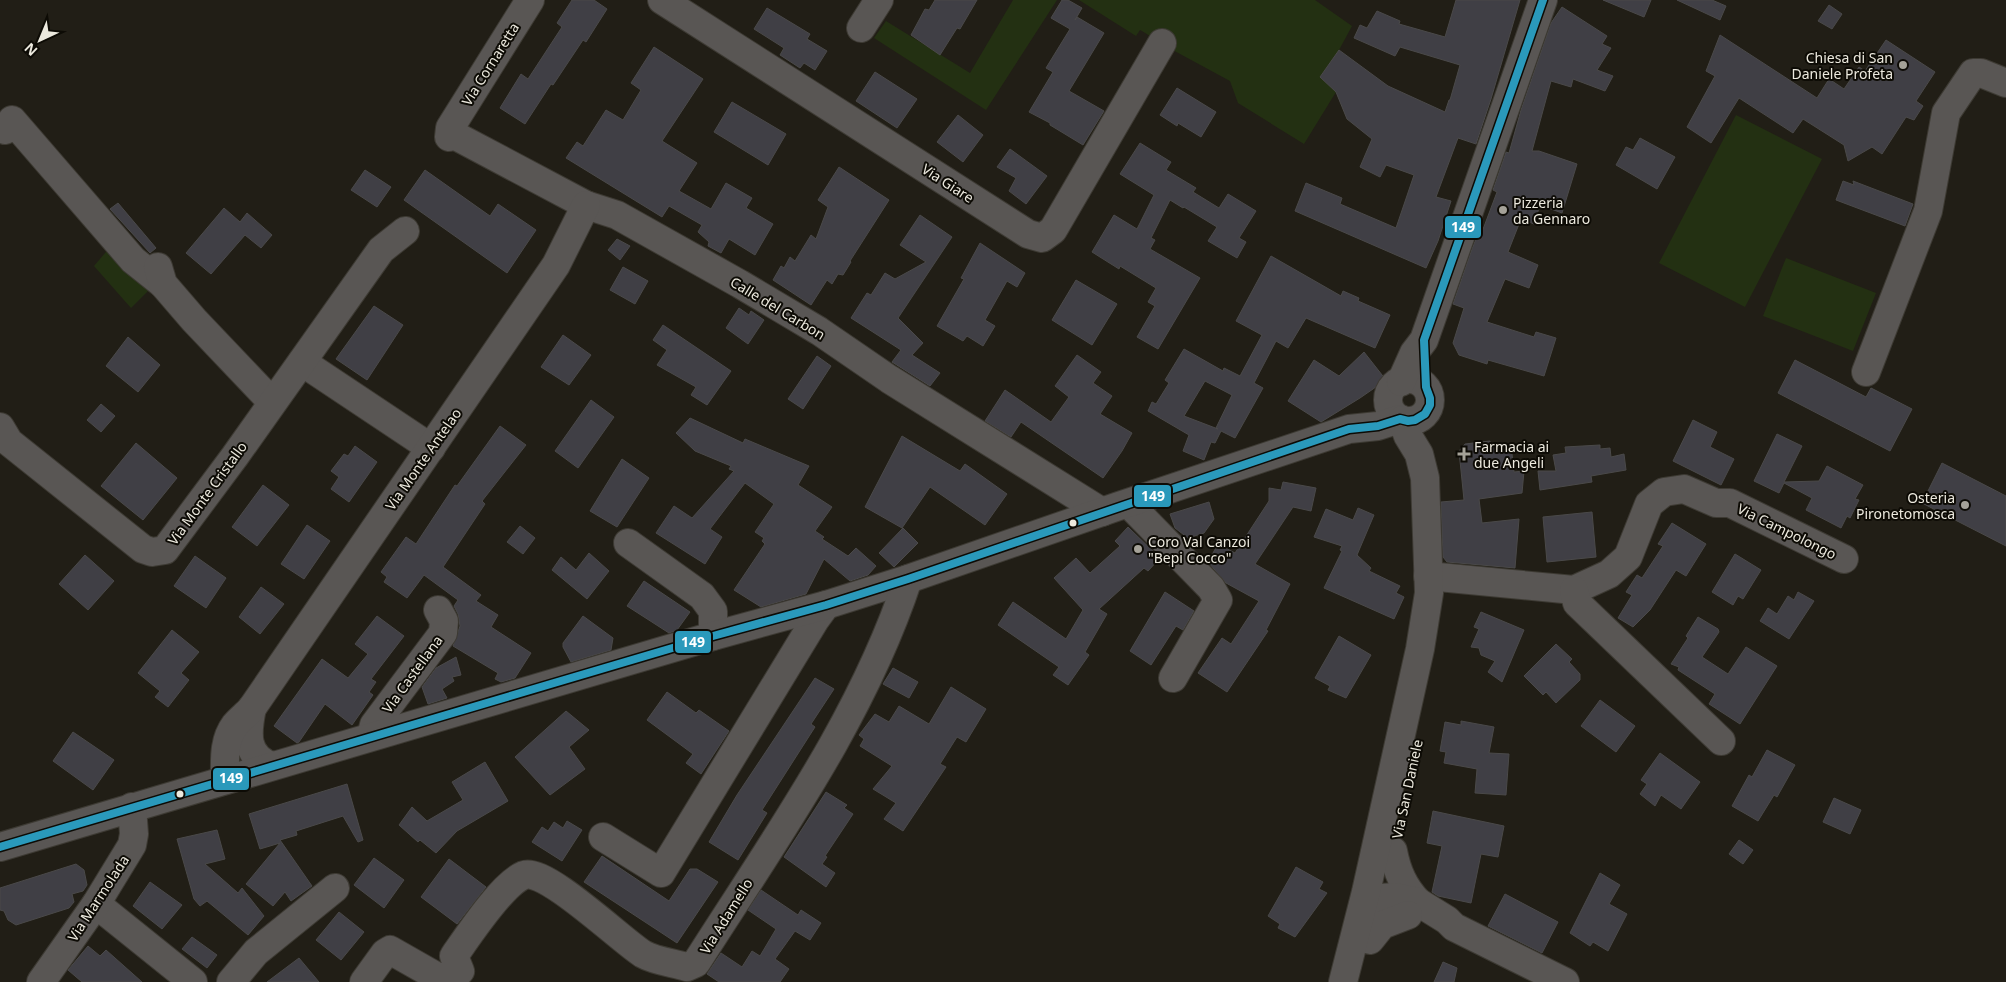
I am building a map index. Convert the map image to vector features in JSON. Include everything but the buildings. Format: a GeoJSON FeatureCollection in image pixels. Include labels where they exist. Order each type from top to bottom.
{"type":"FeatureCollection","features":[{"type":"Feature","properties":{"kind":"street","name":"Via Cornaretta"},"geometry":{"type":"LineString","coordinates":[[450,128],[530,0]]}},
{"type":"Feature","properties":{"kind":"street","name":"Via Giare"},"geometry":{"type":"LineString","coordinates":[[662,0],[1028,234],[1042,238],[1053,230],[1162,43]]}},
{"type":"Feature","properties":{"kind":"street"},"geometry":{"type":"LineString","coordinates":[[861,28],[878,0]]}},
{"type":"Feature","properties":{"kind":"street"},"geometry":{"type":"LineString","coordinates":[[1407,402],[1414,353],[1424,340],[1544,0]]}},
{"type":"Feature","properties":{"kind":"street"},"geometry":{"type":"LineString","coordinates":[[1866,372],[1928,211],[1946,114],[1973,73],[1981,73],[2006,83]]}},
{"type":"Feature","properties":{"kind":"street"},"geometry":{"type":"LineString","coordinates":[[5,130],[12,120],[133,260],[160,275],[194,320],[272,402]]}},
{"type":"Feature","properties":{"kind":"street","name":"Calle del Carbon"},"geometry":{"type":"LineString","coordinates":[[450,128],[448,137],[454,135],[586,204],[617,215],[740,284],[819,331],[889,379],[1102,512]]}},
{"type":"Feature","properties":{"kind":"street","name":"Via Monte Antelao"},"geometry":{"type":"LineString","coordinates":[[252,708],[556,265],[586,204]]}},
{"type":"Feature","properties":{"kind":"street","name":"Via Monte Cristallo"},"geometry":{"type":"LineString","coordinates":[[0,427],[10,442],[143,549],[152,552],[165,550],[381,250],[405,231]]}},
{"type":"Feature","properties":{"kind":"street"},"geometry":{"type":"LineString","coordinates":[[302,362],[430,448]]}},
{"type":"Feature","properties":{"kind":"street","name":"Via Castellana"},"geometry":{"type":"LineString","coordinates":[[0,847],[370,736],[713,636],[826,606],[1348,430],[1378,426],[1407,402]]}},
{"type":"Feature","properties":{"kind":"street","name":"Via San Daniele"},"geometry":{"type":"LineString","coordinates":[[1350,974],[1370,940],[1393,851],[1436,644],[1437,626],[1429,585],[1425,478],[1407,402]]}},
{"type":"Feature","properties":{"kind":"street","name":"Via Campolongo"},"geometry":{"type":"LineString","coordinates":[[1574,590],[1609,574],[1628,557],[1649,504],[1664,492],[1684,489],[1716,502],[1730,503],[1844,559]]}},
{"type":"Feature","properties":{"kind":"street"},"geometry":{"type":"LineString","coordinates":[[1129,504],[1211,588],[1218,600],[1173,678]]}},
{"type":"Feature","properties":{"kind":"street"},"geometry":{"type":"LineString","coordinates":[[628,543],[702,596],[713,610],[713,636]]}},
{"type":"Feature","properties":{"kind":"street","name":"Via Adamello"},"geometry":{"type":"LineString","coordinates":[[364,982],[385,953],[390,950],[441,979],[453,978],[460,971],[454,956],[502,892],[524,875],[536,874],[571,898],[644,954],[687,967],[696,963],[830,752],[878,658],[908,579]]}},
{"type":"Feature","properties":{"kind":"street"},"geometry":{"type":"LineString","coordinates":[[1429,585],[1574,590],[1578,603],[1721,741]]}},
{"type":"Feature","properties":{"kind":"street","name":"Via San Daniele"},"geometry":{"type":"LineString","coordinates":[[1350,974],[1420,649],[1429,585]]}},
{"type":"Feature","properties":{"kind":"street"},"geometry":{"type":"LineString","coordinates":[[603,837],[661,873],[815,620],[826,606]]}},
{"type":"Feature","properties":{"kind":"street","name":"Via Castellana"},"geometry":{"type":"LineString","coordinates":[[370,736],[374,725],[443,634],[444,621],[438,610]]}},
{"type":"Feature","properties":{"kind":"street"},"geometry":{"type":"LineString","coordinates":[[252,708],[248,728],[251,746],[262,763],[272,766]]}},
{"type":"Feature","properties":{"kind":"street"},"geometry":{"type":"LineString","coordinates":[[225,780],[225,752],[229,735],[234,725],[252,708]]}},
{"type":"Feature","properties":{"kind":"street","name":"Via Marmolada"},"geometry":{"type":"LineString","coordinates":[[41,982],[96,904],[132,845],[134,834],[132,807]]}},
{"type":"Feature","properties":{"kind":"street"},"geometry":{"type":"LineString","coordinates":[[1379,900],[1376,890],[1389,826],[1382,821]]}},
{"type":"Feature","properties":{"kind":"street"},"geometry":{"type":"LineString","coordinates":[[1393,851],[1396,868],[1408,891],[1413,908]]}},
{"type":"Feature","properties":{"kind":"street"},"geometry":{"type":"LineString","coordinates":[[231,982],[256,952],[335,888]]}},
{"type":"Feature","properties":{"kind":"street"},"geometry":{"type":"LineString","coordinates":[[1350,974],[1362,946],[1365,924],[1374,902],[1394,897],[1413,908],[1447,920],[1454,927],[1565,982]]}},
{"type":"Feature","properties":{"kind":"street"},"geometry":{"type":"LineString","coordinates":[[96,904],[193,982]]}},
{"type":"Feature","properties":{"kind":"street"},"geometry":{"type":"LineString","coordinates":[[1370,940],[1382,925],[1413,908]]}},
{"type":"Feature","properties":{"kind":"green space"},"geometry":{"type":"Polygon","coordinates":[[[1013,0],[1057,0],[986,110],[874,38],[886,21],[970,73],[1013,0]]]}},
{"type":"Feature","properties":{"kind":"green space"},"geometry":{"type":"Polygon","coordinates":[[[1079,0],[1315,0],[1352,26],[1339,50],[1320,77],[1336,92],[1304,144],[1238,103],[1230,81],[1140,30],[1136,36],[1079,0]]]}},
{"type":"Feature","properties":{"kind":"green space"},"geometry":{"type":"Polygon","coordinates":[[[1736,115],[1822,159],[1745,307],[1659,263],[1736,115]]]}},
{"type":"Feature","properties":{"kind":"green space"},"geometry":{"type":"Polygon","coordinates":[[[111,246],[149,290],[131,308],[94,266],[111,246]]]}},
{"type":"Feature","properties":{"kind":"green space"},"geometry":{"type":"Polygon","coordinates":[[[1786,258],[1876,293],[1853,351],[1763,316],[1786,258]]]}},
{"type":"Feature","properties":{"kind":"transit line","name":"149"},"geometry":{"type":"LineString","coordinates":[[0,847],[713,636],[826,605],[908,579],[1349,429],[1378,426],[1400,419],[1415,420],[1425,414],[1430,405],[1430,398],[1426,387],[1424,340],[1543,0]]}},
{"type":"Feature","properties":{"kind":"place","name":"Chiesa di San Daniele Profeta"},"geometry":{"type":"Point","coordinates":[1903,65]}},
{"type":"Feature","properties":{"kind":"place","name":"Pizzeria da Gennaro"},"geometry":{"type":"Point","coordinates":[1503,210]}},
{"type":"Feature","properties":{"kind":"place","name":"Farmacia ai due Angeli"},"geometry":{"type":"Point","coordinates":[1464,454]}},
{"type":"Feature","properties":{"kind":"place","name":"Osteria Pironetomosca"},"geometry":{"type":"Point","coordinates":[1965,505]}},
{"type":"Feature","properties":{"kind":"place","name":"Coro Val Canzoi \"Bepi Cocco\""},"geometry":{"type":"Point","coordinates":[1138,549]}}]}
